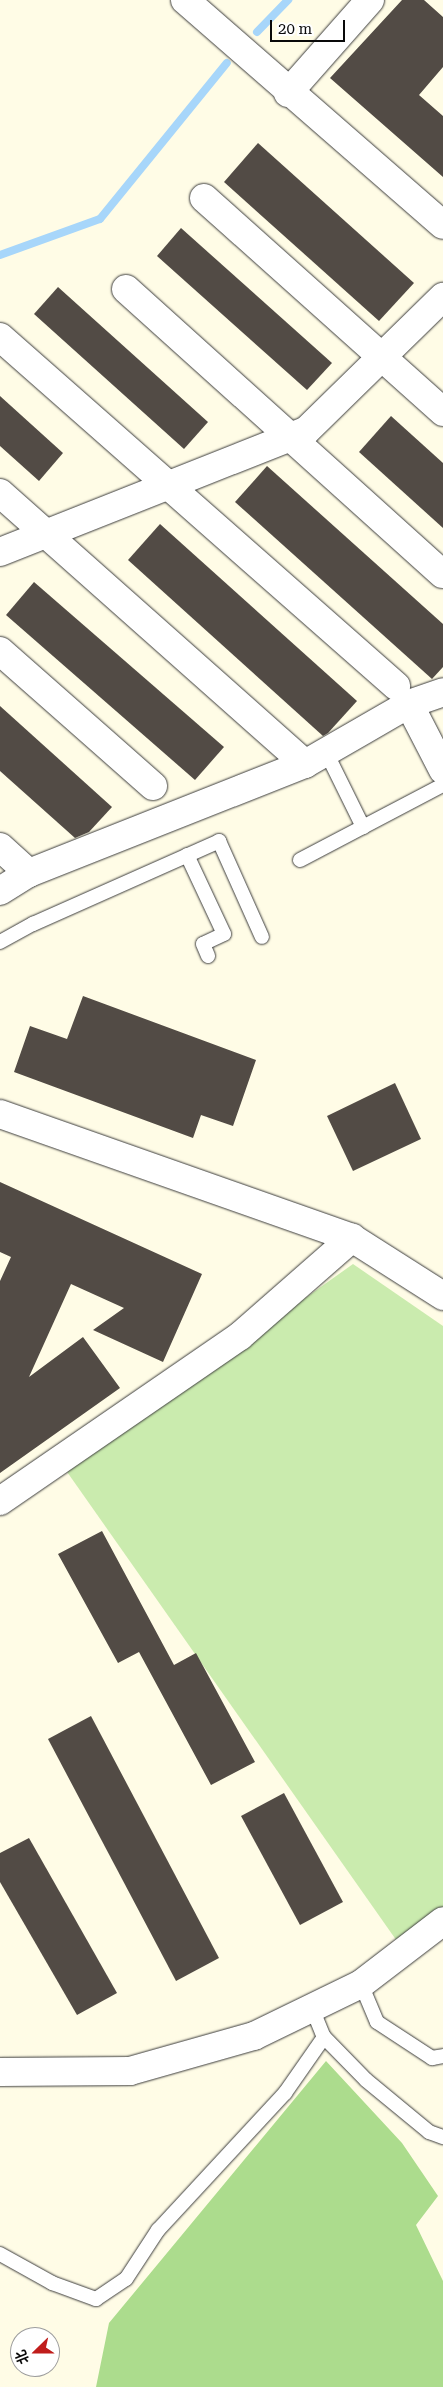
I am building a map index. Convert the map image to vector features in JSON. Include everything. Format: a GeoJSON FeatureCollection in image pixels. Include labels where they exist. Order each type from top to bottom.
{"type":"FeatureCollection","features":[{"type":"Feature","properties":{"kind":"street"},"geometry":{"type":"LineString","coordinates":[[185,0],[288,93],[443,225]]}},
{"type":"Feature","properties":{"kind":"street"},"geometry":{"type":"LineString","coordinates":[[288,93],[370,0]]}},
{"type":"Feature","properties":{"kind":"street"},"geometry":{"type":"LineString","coordinates":[[204,198],[443,412]]}},
{"type":"Feature","properties":{"kind":"street"},"geometry":{"type":"LineString","coordinates":[[126,289],[443,574]]}},
{"type":"Feature","properties":{"kind":"street"},"geometry":{"type":"LineString","coordinates":[[0,552],[306,431],[443,297]]}},
{"type":"Feature","properties":{"kind":"street"},"geometry":{"type":"LineString","coordinates":[[0,337],[402,695],[443,770]]}},
{"type":"Feature","properties":{"kind":"street"},"geometry":{"type":"LineString","coordinates":[[0,492],[46,534],[315,758]]}},
{"type":"Feature","properties":{"kind":"street"},"geometry":{"type":"LineString","coordinates":[[0,651],[153,786]]}},
{"type":"Feature","properties":{"kind":"street"},"geometry":{"type":"LineString","coordinates":[[0,891],[29,873],[315,758],[402,695],[443,692]]}},
{"type":"Feature","properties":{"kind":"street"},"geometry":{"type":"LineString","coordinates":[[0,847],[29,873]]}},
{"type":"Feature","properties":{"kind":"street"},"geometry":{"type":"LineString","coordinates":[[0,1114],[352,1238],[443,1296]]}},
{"type":"Feature","properties":{"kind":"street"},"geometry":{"type":"LineString","coordinates":[[0,1501],[240,1336],[352,1238]]}},
{"type":"Feature","properties":{"kind":"street"},"geometry":{"type":"LineString","coordinates":[[0,2072],[130,2071],[254,2036],[361,1984],[443,1921]]}},
{"type":"Feature","properties":{"kind":"lane"},"geometry":{"type":"LineString","coordinates":[[315,758],[363,827]]}},
{"type":"Feature","properties":{"kind":"lane"},"geometry":{"type":"LineString","coordinates":[[300,860],[443,784]]}},
{"type":"Feature","properties":{"kind":"lane"},"geometry":{"type":"LineString","coordinates":[[0,942],[219,841],[262,937]]}},
{"type":"Feature","properties":{"kind":"lane"},"geometry":{"type":"LineString","coordinates":[[187,855],[224,934],[203,944],[208,956]]}},
{"type":"Feature","properties":{"kind":"lane"},"geometry":{"type":"LineString","coordinates":[[361,1984],[377,2022],[432,2058],[443,2056]]}},
{"type":"Feature","properties":{"kind":"lane"},"geometry":{"type":"LineString","coordinates":[[312,2008],[324,2037],[366,2080],[429,2132],[443,2137]]}},
{"type":"Feature","properties":{"kind":"lane"},"geometry":{"type":"LineString","coordinates":[[0,2254],[52,2283],[96,2299],[126,2279],[158,2230],[285,2093],[324,2037]]}},
{"type":"Feature","properties":{"kind":"green space"},"geometry":{"type":"Polygon","coordinates":[[[353,1264],[443,1326],[443,1907],[399,1944],[65,1469],[353,1264]]]}},
{"type":"Feature","properties":{"kind":"green space"},"geometry":{"type":"Polygon","coordinates":[[[326,2061],[402,2143],[438,2196],[416,2225],[443,2281],[443,2387],[96,2387],[109,2323],[326,2061]]]}},
{"type":"Feature","properties":{"kind":"building"},"geometry":{"type":"Polygon","coordinates":[[[402,0],[424,0],[443,17],[443,67],[419,95],[443,116],[443,177],[330,78],[402,0]]]}},
{"type":"Feature","properties":{"kind":"building"},"geometry":{"type":"Polygon","coordinates":[[[258,143],[414,283],[379,321],[224,182],[258,143]]]}},
{"type":"Feature","properties":{"kind":"building"},"geometry":{"type":"Polygon","coordinates":[[[181,228],[332,363],[307,390],[157,256],[181,228]]]}},
{"type":"Feature","properties":{"kind":"building"},"geometry":{"type":"Polygon","coordinates":[[[58,287],[208,422],[184,449],[34,314],[58,287]]]}},
{"type":"Feature","properties":{"kind":"building"},"geometry":{"type":"Polygon","coordinates":[[[0,396],[63,453],[39,481],[0,446],[0,396]]]}},
{"type":"Feature","properties":{"kind":"building"},"geometry":{"type":"Polygon","coordinates":[[[391,416],[443,463],[443,528],[359,452],[391,416]]]}},
{"type":"Feature","properties":{"kind":"building"},"geometry":{"type":"Polygon","coordinates":[[[267,466],[443,624],[443,667],[432,679],[235,502],[267,466]]]}},
{"type":"Feature","properties":{"kind":"building"},"geometry":{"type":"Polygon","coordinates":[[[160,524],[357,701],[328,733],[323,736],[128,560],[160,524]]]}},
{"type":"Feature","properties":{"kind":"building"},"geometry":{"type":"Polygon","coordinates":[[[34,582],[224,747],[195,780],[6,615],[34,582]]]}},
{"type":"Feature","properties":{"kind":"building"},"geometry":{"type":"Polygon","coordinates":[[[0,706],[112,807],[89,832],[75,838],[0,771],[0,706]]]}},
{"type":"Feature","properties":{"kind":"building"},"geometry":{"type":"Polygon","coordinates":[[[83,996],[256,1060],[233,1126],[201,1115],[193,1138],[14,1072],[30,1026],[67,1039],[83,996]]]}},
{"type":"Feature","properties":{"kind":"building"},"geometry":{"type":"Polygon","coordinates":[[[395,1083],[421,1139],[353,1171],[327,1116],[395,1083]]]}},
{"type":"Feature","properties":{"kind":"building"},"geometry":{"type":"Polygon","coordinates":[[[0,1182],[202,1274],[163,1362],[93,1330],[124,1308],[71,1284],[29,1377],[83,1337],[120,1388],[0,1473],[0,1281],[11,1257],[0,1252],[0,1182]]]}},
{"type":"Feature","properties":{"kind":"building"},"geometry":{"type":"Polygon","coordinates":[[[102,1531],[174,1665],[196,1653],[255,1762],[211,1785],[139,1652],[118,1663],[58,1554],[102,1531]]]}},
{"type":"Feature","properties":{"kind":"building"},"geometry":{"type":"Polygon","coordinates":[[[91,1716],[219,1958],[176,1981],[48,1739],[91,1716]]]}},
{"type":"Feature","properties":{"kind":"building"},"geometry":{"type":"Polygon","coordinates":[[[284,1793],[343,1902],[300,1925],[241,1816],[284,1793]]]}},
{"type":"Feature","properties":{"kind":"building"},"geometry":{"type":"Polygon","coordinates":[[[29,1838],[117,1993],[77,2015],[0,1882],[0,1853],[29,1838]]]}},
{"type":"Feature","properties":{"kind":"waterway"},"geometry":{"type":"LineString","coordinates":[[257,32],[288,0]]}},
{"type":"Feature","properties":{"kind":"waterway"},"geometry":{"type":"LineString","coordinates":[[0,255],[100,219],[227,63]]}}]}
